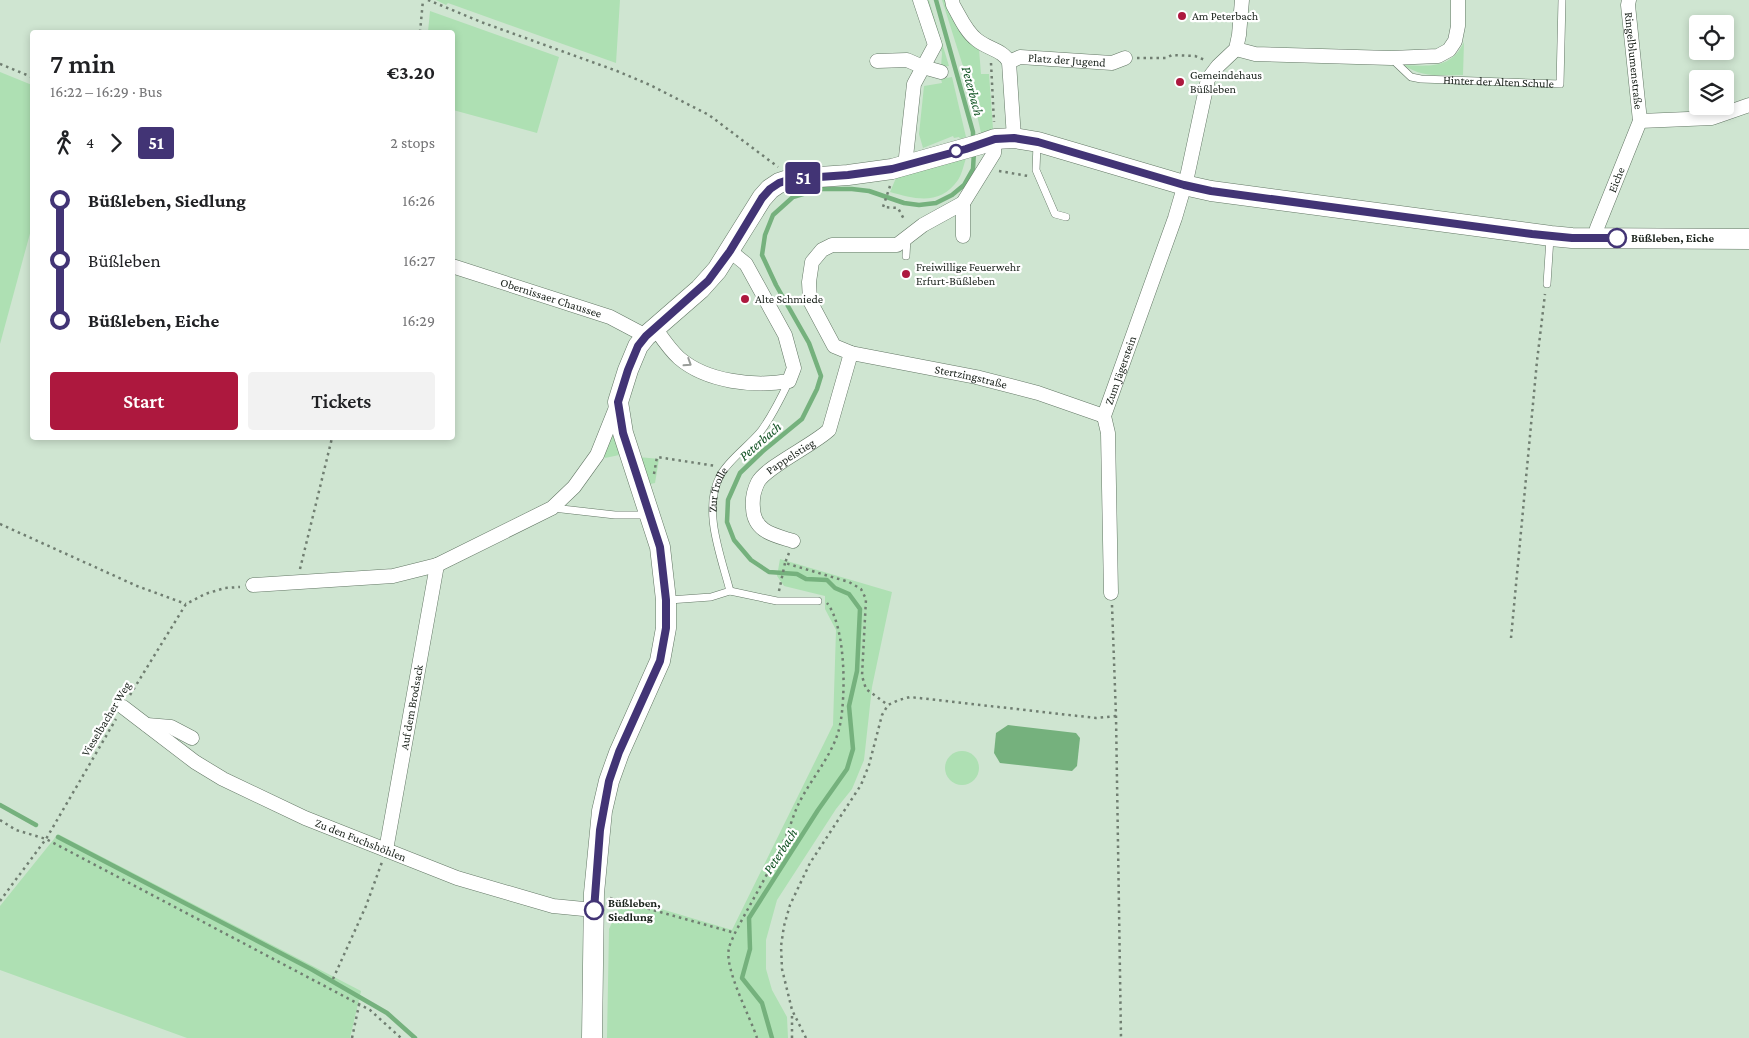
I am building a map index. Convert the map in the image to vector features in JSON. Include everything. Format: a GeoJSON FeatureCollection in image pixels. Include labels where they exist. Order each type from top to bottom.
{"type":"FeatureCollection","features":[{"type":"Feature","properties":{"kind":"street"},"geometry":{"type":"LineString","coordinates":[[905,166],[914,84],[935,44],[920,0]]}},
{"type":"Feature","properties":{"kind":"street"},"geometry":{"type":"LineString","coordinates":[[952,0],[970,34],[1005,56],[1009,62]]}},
{"type":"Feature","properties":{"kind":"street"},"geometry":{"type":"LineString","coordinates":[[1236,49],[1240,35],[1242,0]]}},
{"type":"Feature","properties":{"kind":"street","name":"Hinter der Alten Schule"},"geometry":{"type":"LineString","coordinates":[[1236,49],[1255,54],[1391,58],[1438,56],[1449,50],[1455,41],[1458,0]]}},
{"type":"Feature","properties":{"kind":"street","name":"Ringelblumenstraße"},"geometry":{"type":"LineString","coordinates":[[1629,0],[1640,122]]}},
{"type":"Feature","properties":{"kind":"street","name":"Zum Jägerstein"},"geometry":{"type":"LineString","coordinates":[[1111,593],[1108,433],[1104,416],[1175,218],[1208,79],[1218,66],[1236,49]]}},
{"type":"Feature","properties":{"kind":"street","name":"Platz der Jugend"},"geometry":{"type":"LineString","coordinates":[[989,142],[1009,62],[1020,57],[1112,63],[1125,58]]}},
{"type":"Feature","properties":{"kind":"street"},"geometry":{"type":"LineString","coordinates":[[877,61],[907,60],[923,68],[941,72]]}},
{"type":"Feature","properties":{"kind":"street"},"geometry":{"type":"LineString","coordinates":[[1640,122],[1712,118],[1749,105]]}},
{"type":"Feature","properties":{"kind":"street","name":"Eiche"},"geometry":{"type":"LineString","coordinates":[[1596,238],[1597,228],[1640,122]]}},
{"type":"Feature","properties":{"kind":"street"},"geometry":{"type":"LineString","coordinates":[[909,236],[923,225],[963,202],[994,153],[989,142]]}},
{"type":"Feature","properties":{"kind":"street"},"geometry":{"type":"LineString","coordinates":[[253,586],[393,576],[437,565],[552,508],[574,487],[597,455],[638,346],[650,332],[708,281],[730,251],[762,198],[770,189],[779,183],[791,179],[848,175],[905,166],[989,142],[1038,142],[1184,185],[1211,191],[1551,236],[1749,239]]}},
{"type":"Feature","properties":{"kind":"street"},"geometry":{"type":"LineString","coordinates":[[963,202],[963,236]]}},
{"type":"Feature","properties":{"kind":"street","name":"Stertzingstraße"},"geometry":{"type":"LineString","coordinates":[[909,236],[897,245],[832,245],[822,250],[812,262],[809,282],[810,301],[834,346],[851,353],[976,377],[1038,393],[1104,416]]}},
{"type":"Feature","properties":{"kind":"street","name":"Zur Trolle"},"geometry":{"type":"LineString","coordinates":[[730,251],[746,264],[785,335],[794,368],[789,381]]}},
{"type":"Feature","properties":{"kind":"street","name":"Obernissaer Chaussee"},"geometry":{"type":"LineString","coordinates":[[455,267],[650,332]]}},
{"type":"Feature","properties":{"kind":"street"},"geometry":{"type":"LineString","coordinates":[[650,332],[680,358],[710,376],[749,384],[774,384],[789,381]]}},
{"type":"Feature","properties":{"kind":"street","name":"Pappelstieg"},"geometry":{"type":"LineString","coordinates":[[793,541],[766,532],[757,525],[753,515],[754,492],[759,480],[768,471],[820,438],[829,430],[851,353]]}},
{"type":"Feature","properties":{"kind":"street"},"geometry":{"type":"LineString","coordinates":[[592,1038],[594,902],[600,830],[606,793],[619,752],[660,661],[666,628],[666,600],[660,547],[623,433],[618,402]]}},
{"type":"Feature","properties":{"kind":"street","name":"Auf dem Brodsack"},"geometry":{"type":"LineString","coordinates":[[386,850],[437,565]]}},
{"type":"Feature","properties":{"kind":"street","name":"Zu den Fuchshöhlen"},"geometry":{"type":"LineString","coordinates":[[123,707],[195,762],[223,779],[305,818],[457,878],[552,906],[594,902]]}},
{"type":"Feature","properties":{"kind":"street"},"geometry":{"type":"LineString","coordinates":[[146,725],[170,727],[192,738]]}},
{"type":"Feature","properties":{"kind":"lane","name":"Hinter der Alten Schule"},"geometry":{"type":"LineString","coordinates":[[1391,58],[1410,77],[1421,79],[1560,84],[1562,0]]}},
{"type":"Feature","properties":{"kind":"lane"},"geometry":{"type":"LineString","coordinates":[[1038,142],[1036,170],[1055,214],[1066,218]]}},
{"type":"Feature","properties":{"kind":"lane"},"geometry":{"type":"LineString","coordinates":[[906,256],[909,236]]}},
{"type":"Feature","properties":{"kind":"lane"},"geometry":{"type":"LineString","coordinates":[[1547,284],[1551,236]]}},
{"type":"Feature","properties":{"kind":"lane","name":"Zur Trolle"},"geometry":{"type":"LineString","coordinates":[[730,591],[713,517],[713,501],[719,478],[725,467],[762,430],[789,381]]}},
{"type":"Feature","properties":{"kind":"lane"},"geometry":{"type":"LineString","coordinates":[[552,508],[615,516],[649,516]]}},
{"type":"Feature","properties":{"kind":"lane"},"geometry":{"type":"LineString","coordinates":[[666,600],[711,596],[730,591],[777,601],[818,601]]}},
{"type":"Feature","properties":{"kind":"path"},"geometry":{"type":"LineString","coordinates":[[420,30],[424,0]]}},
{"type":"Feature","properties":{"kind":"path"},"geometry":{"type":"LineString","coordinates":[[428,0],[481,22],[617,71],[684,102],[708,115],[773,162],[791,179]]}},
{"type":"Feature","properties":{"kind":"path"},"geometry":{"type":"LineString","coordinates":[[989,142],[990,48]]}},
{"type":"Feature","properties":{"kind":"path"},"geometry":{"type":"LineString","coordinates":[[1125,58],[1166,58],[1172,55],[1195,56],[1218,66]]}},
{"type":"Feature","properties":{"kind":"path"},"geometry":{"type":"LineString","coordinates":[[0,64],[30,77]]}},
{"type":"Feature","properties":{"kind":"path"},"geometry":{"type":"LineString","coordinates":[[984,169],[1040,178]]}},
{"type":"Feature","properties":{"kind":"path"},"geometry":{"type":"LineString","coordinates":[[890,187],[883,207],[898,208],[909,236]]}},
{"type":"Feature","properties":{"kind":"path"},"geometry":{"type":"LineString","coordinates":[[1511,638],[1537,361],[1547,284]]}},
{"type":"Feature","properties":{"kind":"path"},"geometry":{"type":"LineString","coordinates":[[297,583],[332,440]]}},
{"type":"Feature","properties":{"kind":"path"},"geometry":{"type":"LineString","coordinates":[[657,456],[725,467]]}},
{"type":"Feature","properties":{"kind":"path"},"geometry":{"type":"LineString","coordinates":[[0,524],[137,586],[186,604],[205,594],[225,588],[253,586]]}},
{"type":"Feature","properties":{"kind":"path"},"geometry":{"type":"LineString","coordinates":[[777,601],[782,572],[793,541]]}},
{"type":"Feature","properties":{"kind":"path"},"geometry":{"type":"LineString","coordinates":[[785,563],[849,582],[861,589],[866,599],[862,676],[866,689],[888,705]]}},
{"type":"Feature","properties":{"kind":"path"},"geometry":{"type":"LineString","coordinates":[[1111,593],[1116,716],[1121,1038]]}},
{"type":"Feature","properties":{"kind":"path"},"geometry":{"type":"LineString","coordinates":[[757,1038],[734,980],[729,962],[729,948],[735,933],[785,839],[799,803],[832,749],[840,726],[843,660],[840,637],[834,613],[827,603],[818,601]]}},
{"type":"Feature","properties":{"kind":"path","name":"Vieselbacher Weg"},"geometry":{"type":"LineString","coordinates":[[0,901],[46,839],[186,604]]}},
{"type":"Feature","properties":{"kind":"path"},"geometry":{"type":"LineString","coordinates":[[806,1038],[792,1010],[782,969],[781,946],[784,926],[790,905],[810,863],[861,785],[869,765],[882,715],[888,705],[910,698],[1096,718],[1116,716]]}},
{"type":"Feature","properties":{"kind":"path"},"geometry":{"type":"LineString","coordinates":[[0,820],[16,830],[46,839],[370,1010],[401,1038]]}},
{"type":"Feature","properties":{"kind":"path"},"geometry":{"type":"LineString","coordinates":[[334,979],[366,906],[386,850]]}},
{"type":"Feature","properties":{"kind":"path"},"geometry":{"type":"LineString","coordinates":[[594,902],[735,933]]}},
{"type":"Feature","properties":{"kind":"path"},"geometry":{"type":"LineString","coordinates":[[352,1038],[359,1005]]}},
{"type":"Feature","properties":{"kind":"path"},"geometry":{"type":"LineString","coordinates":[[792,1010],[792,1038]]}},
{"type":"Feature","properties":{"kind":"shaded area"},"geometry":{"type":"Polygon","coordinates":[[[436,0],[620,0],[616,63],[448,3],[446,5],[436,0]]]}},
{"type":"Feature","properties":{"kind":"shaded area"},"geometry":{"type":"Polygon","coordinates":[[[926,0],[929,0],[949,66],[941,67],[942,53],[926,0]]]}},
{"type":"Feature","properties":{"kind":"shaded area"},"geometry":{"type":"Polygon","coordinates":[[[942,0],[948,0],[955,21],[962,34],[972,45],[979,49],[981,74],[989,74],[993,129],[981,133],[974,101],[942,0]]]}},
{"type":"Feature","properties":{"kind":"shaded area"},"geometry":{"type":"Polygon","coordinates":[[[430,11],[559,57],[537,133],[455,111],[455,30],[428,30],[430,11]]]}},
{"type":"Feature","properties":{"kind":"shaded area"},"geometry":{"type":"Polygon","coordinates":[[[1464,42],[1463,75],[1425,74],[1404,65],[1423,66],[1439,64],[1453,57],[1464,42]]]}},
{"type":"Feature","properties":{"kind":"shaded area"},"geometry":{"type":"Polygon","coordinates":[[[0,72],[30,84],[30,233],[0,344],[0,72]]]}},
{"type":"Feature","properties":{"kind":"shaded area"},"geometry":{"type":"Polygon","coordinates":[[[952,77],[966,137],[960,139],[953,136],[923,148],[919,134],[924,86],[942,83],[941,79],[952,77]]]}},
{"type":"Feature","properties":{"kind":"shaded area"},"geometry":{"type":"Polygon","coordinates":[[[966,158],[958,180],[943,194],[935,197],[918,198],[890,192],[896,178],[966,158]]]}},
{"type":"Feature","properties":{"kind":"shaded area"},"geometry":{"type":"Polygon","coordinates":[[[612,432],[624,454],[605,458],[603,455],[612,432]]]}},
{"type":"Feature","properties":{"kind":"shaded area"},"geometry":{"type":"Polygon","coordinates":[[[639,457],[659,459],[655,483],[650,484],[639,457]]]}},
{"type":"Feature","properties":{"kind":"shaded area"},"geometry":{"type":"Polygon","coordinates":[[[780,559],[892,592],[872,687],[864,760],[852,789],[836,809],[777,900],[766,940],[766,969],[772,990],[787,1017],[788,1038],[607,1038],[609,929],[624,898],[732,930],[833,725],[836,630],[825,609],[825,596],[784,586],[777,576],[780,559]]]}},
{"type":"Feature","properties":{"kind":"shaded area"},"geometry":{"type":"Polygon","coordinates":[[[1008,725],[1076,733],[1080,738],[1077,766],[1072,771],[1000,763],[994,753],[996,733],[1008,725]]]}},
{"type":"Feature","properties":{"kind":"shaded area"},"geometry":{"type":"Polygon","coordinates":[[[962,751],[969,752],[974,756],[978,761],[978,775],[974,780],[969,784],[962,785],[955,784],[950,780],[946,775],[945,768],[946,761],[950,756],[955,752],[962,751]]]}},
{"type":"Feature","properties":{"kind":"shaded area"},"geometry":{"type":"Polygon","coordinates":[[[58,834],[361,991],[350,1038],[187,1038],[0,970],[0,906],[58,834]]]}},
{"type":"Feature","properties":{"kind":"waterway","name":"Peterbach"},"geometry":{"type":"LineString","coordinates":[[936,0],[973,132],[973,141]]}},
{"type":"Feature","properties":{"kind":"waterway","name":"Peterbach"},"geometry":{"type":"LineString","coordinates":[[772,1038],[762,1003],[742,978],[750,949],[749,918],[818,810],[847,769],[853,749],[849,706],[857,671],[860,609],[849,594],[835,588],[827,580],[806,579],[797,574],[769,572],[751,560],[734,540],[727,522],[728,500],[740,473],[802,419],[817,389],[821,376],[809,343],[776,285],[762,255],[765,235],[773,215],[793,197],[820,189],[869,191],[904,203],[919,205],[936,203],[952,195],[964,185],[973,169],[974,151]]}},
{"type":"Feature","properties":{"kind":"waterway"},"geometry":{"type":"LineString","coordinates":[[0,805],[36,825]]}},
{"type":"Feature","properties":{"kind":"waterway"},"geometry":{"type":"LineString","coordinates":[[58,837],[311,969],[387,1013],[415,1038]]}},
{"type":"Feature","properties":{"kind":"bus line","name":"51"},"geometry":{"type":"LineString","coordinates":[[594,910],[602,811],[609,781],[619,752],[660,661],[666,628],[666,600],[660,547],[623,433],[618,402],[638,346],[646,336],[700,289],[718,270],[762,198],[779,183],[791,179],[848,175],[892,169],[995,139],[1014,138],[1038,142],[1184,185],[1211,191],[1532,234],[1572,238],[1617,238]]}},
{"type":"Feature","properties":{"kind":"place","name":"Am Peterbach"},"geometry":{"type":"Point","coordinates":[1182,16]}},
{"type":"Feature","properties":{"kind":"place","name":"Gemeindehaus Büßleben"},"geometry":{"type":"Point","coordinates":[1180,82]}},
{"type":"Feature","properties":{"kind":"place","name":"Büßleben, Eiche"},"geometry":{"type":"Point","coordinates":[1617,238]}},
{"type":"Feature","properties":{"kind":"place","name":"Freiwillige Feuerwehr Erfurt-Büßleben"},"geometry":{"type":"Point","coordinates":[906,274]}},
{"type":"Feature","properties":{"kind":"place","name":"Alte Schmiede"},"geometry":{"type":"Point","coordinates":[745,299]}},
{"type":"Feature","properties":{"kind":"place","name":"Büßleben, Siedlung"},"geometry":{"type":"Point","coordinates":[594,910]}}]}
